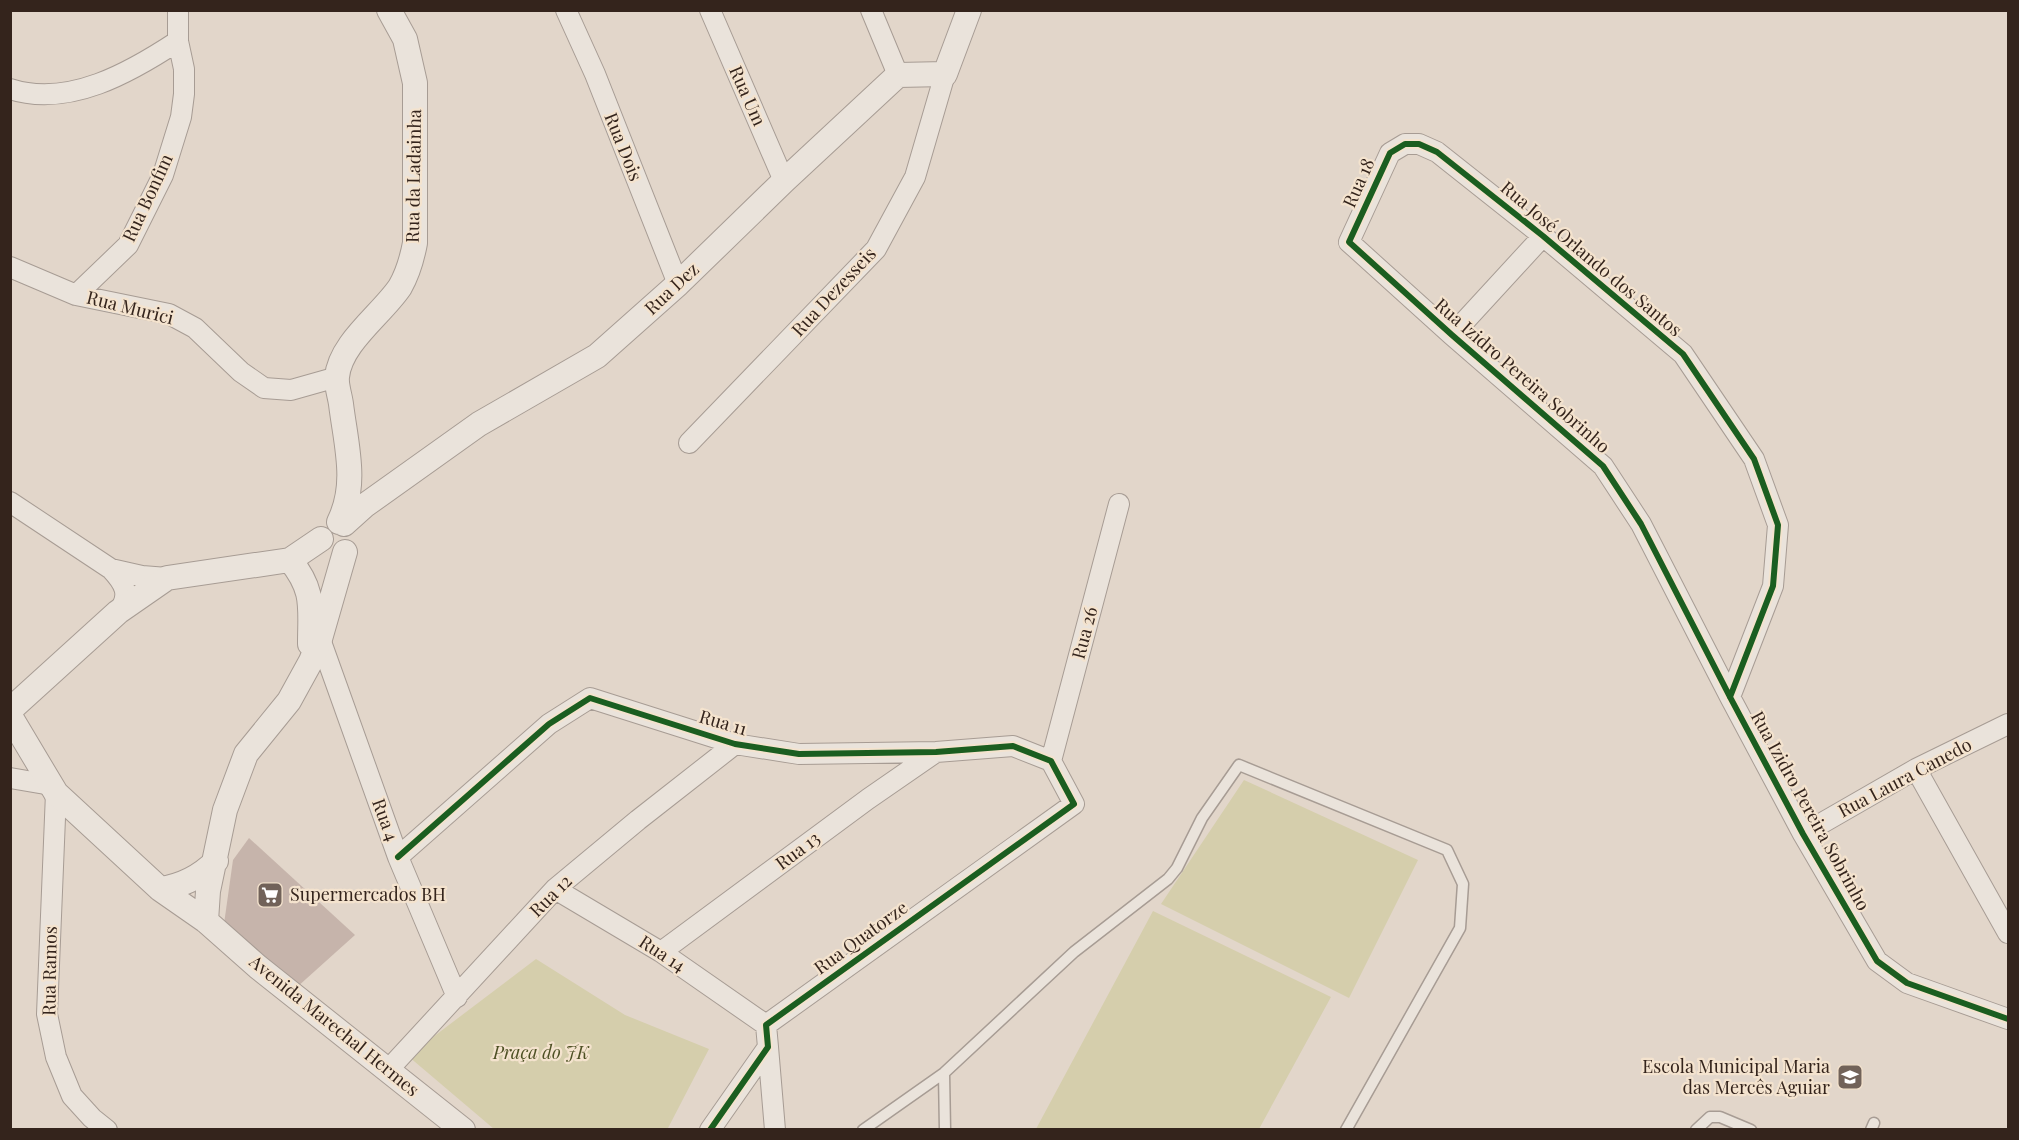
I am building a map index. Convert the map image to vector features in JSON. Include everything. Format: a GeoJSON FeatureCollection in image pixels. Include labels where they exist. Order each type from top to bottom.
{"type":"FeatureCollection","features":[{"type":"Feature","properties":{"kind":"street","name":"Rua Bonfim"},"geometry":{"type":"LineString","coordinates":[[76,295],[128,245],[163,175],[181,117],[184,94],[184,69],[178,41],[178,10]]}},
{"type":"Feature","properties":{"kind":"street","name":"Rua da Ladainha"},"geometry":{"type":"LineString","coordinates":[[206,921],[208,891],[225,810],[246,754],[289,701],[320,639],[337,534],[350,490],[337,377],[346,352],[400,287],[410,266],[415,243],[415,83],[405,39],[388,10]]}},
{"type":"Feature","properties":{"kind":"street","name":"Rua Dois"},"geometry":{"type":"LineString","coordinates":[[566,10],[595,74],[678,284]]}},
{"type":"Feature","properties":{"kind":"street","name":"Rua Um"},"geometry":{"type":"LineString","coordinates":[[710,10],[784,181]]}},
{"type":"Feature","properties":{"kind":"street"},"geometry":{"type":"LineString","coordinates":[[871,10],[898,75],[945,74]]}},
{"type":"Feature","properties":{"kind":"street","name":"Rua Dezesseis"},"geometry":{"type":"LineString","coordinates":[[689,443],[876,249],[915,177],[945,74],[969,10]]}},
{"type":"Feature","properties":{"kind":"street"},"geometry":{"type":"LineString","coordinates":[[10,89],[44,94],[77,90],[116,78],[146,63],[178,41]]}},
{"type":"Feature","properties":{"kind":"street","name":"Rua Dez"},"geometry":{"type":"LineString","coordinates":[[337,534],[380,495],[480,424],[597,356],[678,284],[898,75]]}},
{"type":"Feature","properties":{"kind":"street","name":"Rua José Orlando dos Santos"},"geometry":{"type":"LineString","coordinates":[[1405,144],[1419,144],[1437,152],[1543,236],[1683,354],[1754,459],[1778,525],[1773,586],[1730,698]]}},
{"type":"Feature","properties":{"kind":"street","name":"Rua 18"},"geometry":{"type":"LineString","coordinates":[[1349,242],[1390,153],[1405,144]]}},
{"type":"Feature","properties":{"kind":"street"},"geometry":{"type":"LineString","coordinates":[[1452,335],[1543,236]]}},
{"type":"Feature","properties":{"kind":"street","name":"Rua Izidro Pereira Sobrinho"},"geometry":{"type":"LineString","coordinates":[[1349,242],[1603,466],[1641,524],[1803,834],[1877,961],[1907,983],[2008,1019]]}},
{"type":"Feature","properties":{"kind":"street","name":"Rua Murici"},"geometry":{"type":"LineString","coordinates":[[10,267],[76,295],[169,314],[195,328],[241,372],[264,388],[291,390],[337,377]]}},
{"type":"Feature","properties":{"kind":"street"},"geometry":{"type":"LineString","coordinates":[[10,502],[111,568],[120,579],[125,591],[125,604],[118,612],[10,710]]}},
{"type":"Feature","properties":{"kind":"street","name":"Rua 26"},"geometry":{"type":"LineString","coordinates":[[1051,761],[1119,504]]}},
{"type":"Feature","properties":{"kind":"street"},"geometry":{"type":"LineString","coordinates":[[111,568],[142,576],[166,578],[290,560],[337,534]]}},
{"type":"Feature","properties":{"kind":"street"},"geometry":{"type":"LineString","coordinates":[[290,560],[303,576],[310,602],[310,662]]}},
{"type":"Feature","properties":{"kind":"street"},"geometry":{"type":"LineString","coordinates":[[118,612],[166,578]]}},
{"type":"Feature","properties":{"kind":"street","name":"Rua 4"},"geometry":{"type":"LineString","coordinates":[[320,639],[398,857],[457,997]]}},
{"type":"Feature","properties":{"kind":"street","name":"Rua 11"},"geometry":{"type":"LineString","coordinates":[[398,857],[549,724],[590,698],[735,744],[800,754],[936,752],[1013,746],[1051,761]]}},
{"type":"Feature","properties":{"kind":"street","name":"Avenida Marechal Hermes"},"geometry":{"type":"LineString","coordinates":[[10,716],[53,789],[160,889],[206,921],[258,967],[463,1130]]}},
{"type":"Feature","properties":{"kind":"street","name":"Rua Laura Canedo"},"geometry":{"type":"LineString","coordinates":[[1803,834],[1916,769],[2008,724]]}},
{"type":"Feature","properties":{"kind":"street","name":"Rua 12"},"geometry":{"type":"LineString","coordinates":[[388,1070],[555,889],[735,744]]}},
{"type":"Feature","properties":{"kind":"street","name":"Rua 13"},"geometry":{"type":"LineString","coordinates":[[661,952],[868,799],[936,752]]}},
{"type":"Feature","properties":{"kind":"street","name":"Rua Quatorze"},"geometry":{"type":"LineString","coordinates":[[766,1025],[1074,804],[1051,761]]}},
{"type":"Feature","properties":{"kind":"street"},"geometry":{"type":"LineString","coordinates":[[1916,769],[2008,933]]}},
{"type":"Feature","properties":{"kind":"street"},"geometry":{"type":"LineString","coordinates":[[10,778],[53,789]]}},
{"type":"Feature","properties":{"kind":"street","name":"Rua Ramos"},"geometry":{"type":"LineString","coordinates":[[53,789],[47,1014],[56,1057],[72,1096],[92,1119],[107,1130]]}},
{"type":"Feature","properties":{"kind":"street"},"geometry":{"type":"LineString","coordinates":[[160,889],[188,882],[216,861]]}},
{"type":"Feature","properties":{"kind":"street","name":"Rua 14"},"geometry":{"type":"LineString","coordinates":[[555,889],[661,952],[766,1025]]}},
{"type":"Feature","properties":{"kind":"street"},"geometry":{"type":"LineString","coordinates":[[766,1025],[775,1130]]}},
{"type":"Feature","properties":{"kind":"street"},"geometry":{"type":"LineString","coordinates":[[710,1130],[768,1047]]}},
{"type":"Feature","properties":{"kind":"lane"},"geometry":{"type":"LineString","coordinates":[[863,1130],[944,1073],[1074,952],[1168,879],[1177,868],[1202,818],[1239,765],[1447,850],[1463,884],[1460,928],[1346,1130]]}},
{"type":"Feature","properties":{"kind":"lane"},"geometry":{"type":"LineString","coordinates":[[944,1073],[945,1130]]}},
{"type":"Feature","properties":{"kind":"lane"},"geometry":{"type":"LineString","coordinates":[[1695,1130],[1710,1117],[1720,1117],[1751,1130]]}},
{"type":"Feature","properties":{"kind":"green space"},"geometry":{"type":"Polygon","coordinates":[[[1244,780],[1418,860],[1349,998],[1161,904],[1244,780]]]}},
{"type":"Feature","properties":{"kind":"green space"},"geometry":{"type":"Polygon","coordinates":[[[1153,911],[1331,997],[1259,1129],[1036,1129],[1153,911]]]}},
{"type":"Feature","properties":{"kind":"green space","name":"Praça do JK"},"geometry":{"type":"Polygon","coordinates":[[[536,959],[625,1015],[709,1049],[667,1130],[494,1129],[408,1056],[536,959]]]}},
{"type":"Feature","properties":{"kind":"building","name":"Supermercados BH"},"geometry":{"type":"Polygon","coordinates":[[[249,838],[355,935],[296,988],[223,931],[233,860],[249,838]]]}},
{"type":"Feature","properties":{"kind":"cycle path"},"geometry":{"type":"LineString","coordinates":[[1730,697],[1773,586],[1778,525],[1754,459],[1683,354],[1543,236],[1437,152],[1419,144],[1405,144],[1390,153],[1349,242],[1603,466],[1641,524],[1730,697],[1803,834],[1877,961],[1907,983],[2008,1019]]}},
{"type":"Feature","properties":{"kind":"cycle path"},"geometry":{"type":"LineString","coordinates":[[398,857],[549,724],[590,698],[735,744],[799,754],[936,752],[1013,746],[1051,761],[1074,804],[766,1025],[768,1047],[710,1130]]}},
{"type":"Feature","properties":{"kind":"place","name":"Supermercados BH"},"geometry":{"type":"Point","coordinates":[270,895]}},
{"type":"Feature","properties":{"kind":"place","name":"Escola Municipal Maria das Mercês Aguiar"},"geometry":{"type":"Point","coordinates":[1850,1077]}}]}
